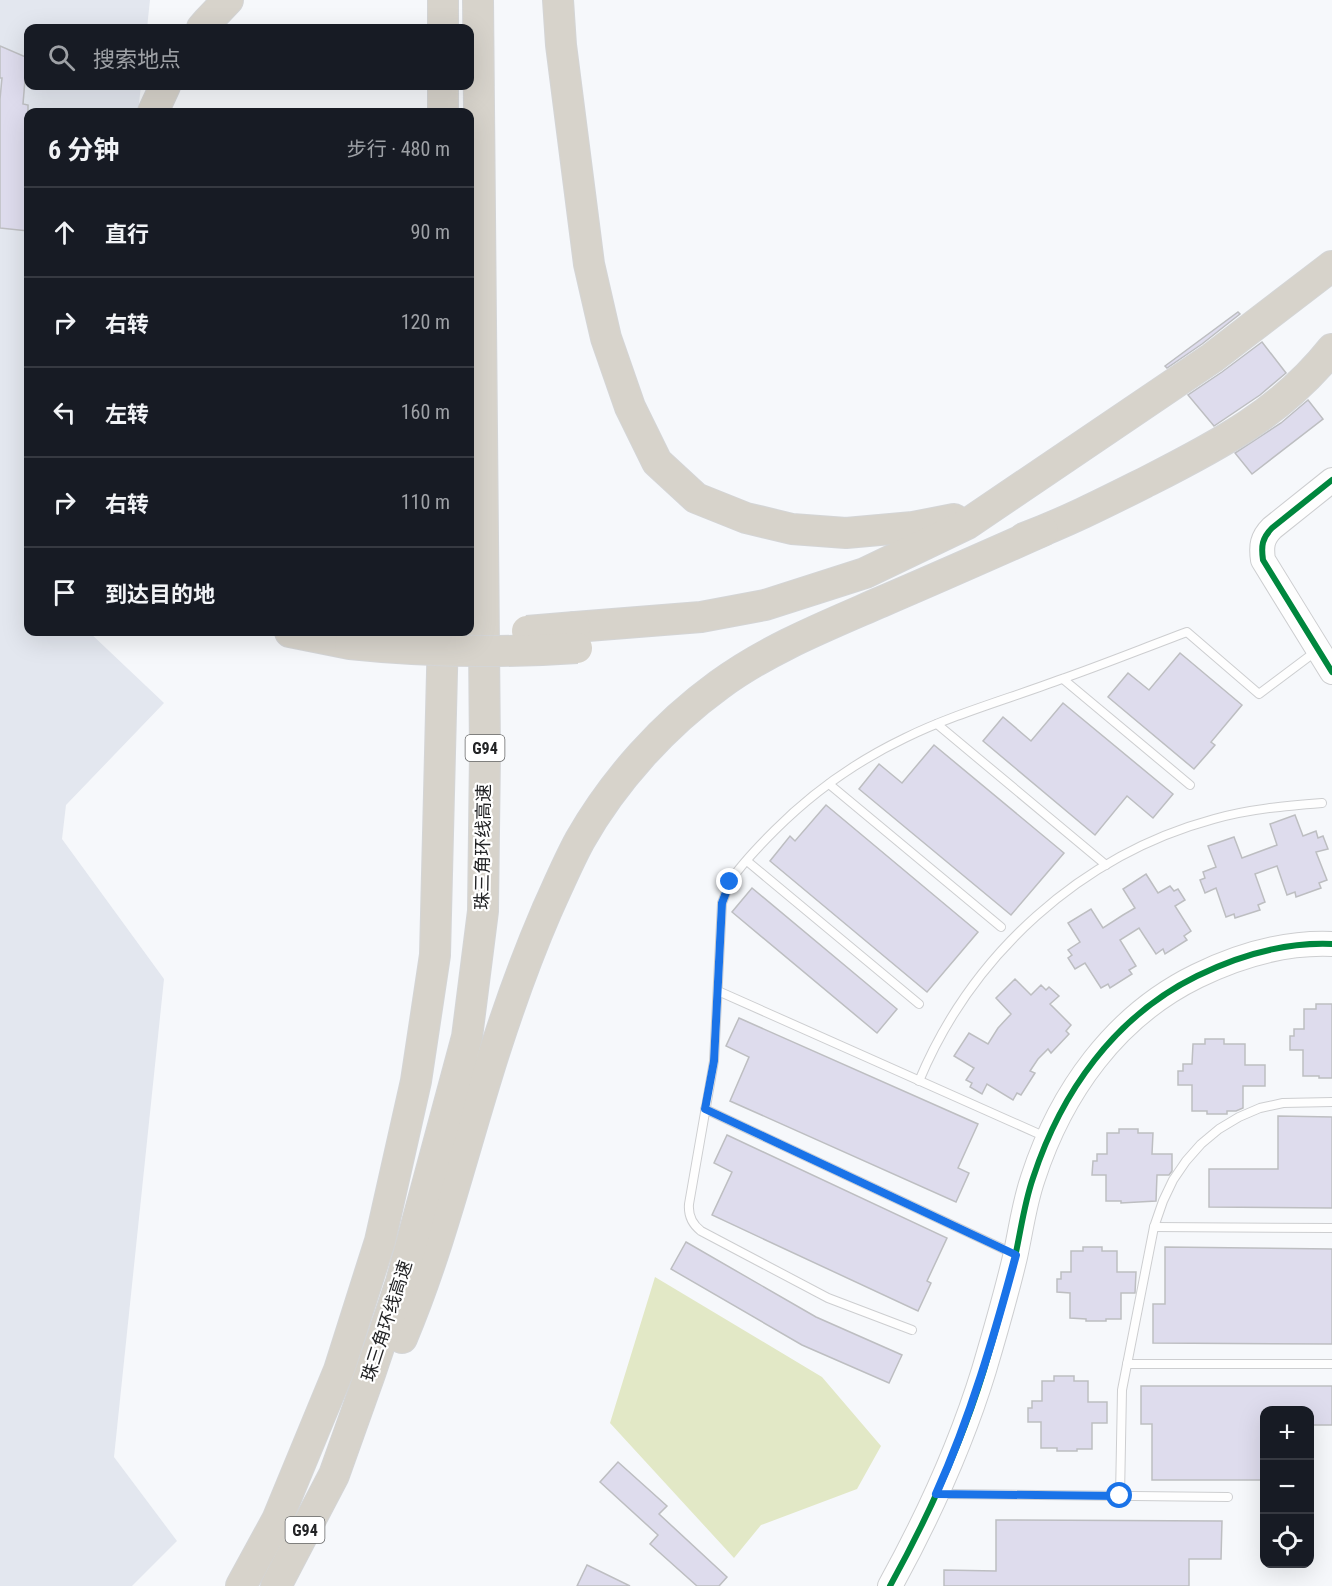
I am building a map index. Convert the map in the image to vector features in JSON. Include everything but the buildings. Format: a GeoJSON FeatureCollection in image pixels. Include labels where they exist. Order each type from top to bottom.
{"type":"FeatureCollection","features":[{"type":"Feature","properties":{"kind":"highway"},"geometry":{"type":"LineString","coordinates":[[205,24],[228,0]]}},
{"type":"Feature","properties":{"kind":"highway"},"geometry":{"type":"LineString","coordinates":[[443,0],[443,24]]}},
{"type":"Feature","properties":{"kind":"highway","name":"珠三角环线高速"},"geometry":{"type":"LineString","coordinates":[[276,1586],[334,1475],[401,1282],[464,1048],[483,911],[485,752],[478,0]]}},
{"type":"Feature","properties":{"kind":"highway"},"geometry":{"type":"LineString","coordinates":[[558,0],[561,45],[589,264],[606,338],[630,408],[657,462],[696,498],[746,518],[792,530],[846,533],[913,527],[980,514]]}},
{"type":"Feature","properties":{"kind":"highway"},"geometry":{"type":"LineString","coordinates":[[155,108],[163,90]]}},
{"type":"Feature","properties":{"kind":"highway"},"geometry":{"type":"LineString","coordinates":[[443,90],[443,108]]}},
{"type":"Feature","properties":{"kind":"highway"},"geometry":{"type":"LineString","coordinates":[[310,636],[350,644],[407,649],[541,650],[576,638],[765,605],[865,573],[967,524],[1212,358],[1332,266]]}},
{"type":"Feature","properties":{"kind":"highway"},"geometry":{"type":"LineString","coordinates":[[334,1475],[402,1337],[422,1289],[496,1045],[537,933],[580,840],[608,798],[642,756],[680,717],[720,684],[768,654],[1114,498],[1232,437],[1290,393],[1313,372],[1332,349]]}},
{"type":"Feature","properties":{"kind":"highway"},"geometry":{"type":"LineString","coordinates":[[474,631],[516,632],[576,638],[704,632],[823,607],[888,587],[1043,531]]}},
{"type":"Feature","properties":{"kind":"highway","name":"珠三角环线高速"},"geometry":{"type":"LineString","coordinates":[[241,1586],[277,1520],[339,1370],[380,1241],[416,1081],[435,955],[443,636]]}},
{"type":"Feature","properties":{"kind":"street"},"geometry":{"type":"LineString","coordinates":[[1328,665],[1263,560],[1262,550],[1265,534],[1332,480]]}},
{"type":"Feature","properties":{"kind":"street"},"geometry":{"type":"LineString","coordinates":[[1278,586],[1271,562],[1277,541],[1292,525],[1332,498]]}},
{"type":"Feature","properties":{"kind":"street"},"geometry":{"type":"LineString","coordinates":[[891,1586],[936,1494],[966,1423],[997,1325],[1016,1255],[1025,1203],[1033,1178],[1048,1138],[1077,1083],[1099,1053],[1124,1027],[1153,1003],[1184,983],[1252,954],[1288,947],[1332,944]]}},
{"type":"Feature","properties":{"kind":"lane"},"geometry":{"type":"LineString","coordinates":[[912,1330],[828,1298],[696,1227],[690,1216],[689,1204],[714,1061],[722,903],[730,882],[785,820],[829,784],[880,751],[937,724],[1187,632],[1259,694],[1328,665]]}},
{"type":"Feature","properties":{"kind":"lane"},"geometry":{"type":"LineString","coordinates":[[1062,679],[1190,785]]}},
{"type":"Feature","properties":{"kind":"lane"},"geometry":{"type":"LineString","coordinates":[[937,724],[1106,865]]}},
{"type":"Feature","properties":{"kind":"lane"},"geometry":{"type":"LineString","coordinates":[[829,784],[1001,927]]}},
{"type":"Feature","properties":{"kind":"lane"},"geometry":{"type":"LineString","coordinates":[[919,1081],[958,1006],[989,963],[1027,924],[1068,889],[1106,865],[1163,836],[1214,818],[1267,807],[1322,802]]}},
{"type":"Feature","properties":{"kind":"lane"},"geometry":{"type":"LineString","coordinates":[[747,861],[919,1004]]}},
{"type":"Feature","properties":{"kind":"lane"},"geometry":{"type":"LineString","coordinates":[[718,992],[1048,1138]]}},
{"type":"Feature","properties":{"kind":"lane"},"geometry":{"type":"LineString","coordinates":[[1120,1496],[1122,1390],[1154,1227],[1173,1180],[1201,1144],[1219,1129],[1239,1117],[1260,1108],[1283,1103],[1332,1102]]}},
{"type":"Feature","properties":{"kind":"lane"},"geometry":{"type":"LineString","coordinates":[[705,1109],[1016,1255]]}},
{"type":"Feature","properties":{"kind":"lane"},"geometry":{"type":"LineString","coordinates":[[1154,1227],[1332,1228]]}},
{"type":"Feature","properties":{"kind":"lane"},"geometry":{"type":"LineString","coordinates":[[1127,1364],[1332,1364]]}},
{"type":"Feature","properties":{"kind":"lane"},"geometry":{"type":"LineString","coordinates":[[936,1494],[1228,1497]]}},
{"type":"Feature","properties":{"kind":"shaded area"},"geometry":{"type":"Polygon","coordinates":[[[0,0],[150,0],[147,24],[24,24],[24,90],[141,90],[138,108],[24,108],[24,636],[93,636],[164,703],[66,805],[62,839],[164,979],[114,1457],[177,1541],[132,1586],[0,1586],[0,0]]]}},
{"type":"Feature","properties":{"kind":"green space"},"geometry":{"type":"Polygon","coordinates":[[[655,1277],[822,1377],[881,1446],[857,1489],[761,1525],[734,1558],[610,1423],[655,1277]]]}},
{"type":"Feature","properties":{"kind":"cycle path"},"geometry":{"type":"LineString","coordinates":[[1332,480],[1272,528],[1264,539],[1262,550],[1263,560],[1332,672]]}},
{"type":"Feature","properties":{"kind":"cycle path"},"geometry":{"type":"LineString","coordinates":[[890,1586],[930,1507],[965,1426],[1000,1314],[1033,1178],[1059,1116],[1076,1087],[1116,1035],[1141,1012],[1197,976],[1229,962],[1262,952],[1297,945],[1332,944]]}},
{"type":"Feature","properties":{"kind":"route"},"geometry":{"type":"LineString","coordinates":[[730,882],[722,903],[714,1061],[705,1109],[1016,1255],[966,1423],[936,1494],[1120,1496]]}}]}
